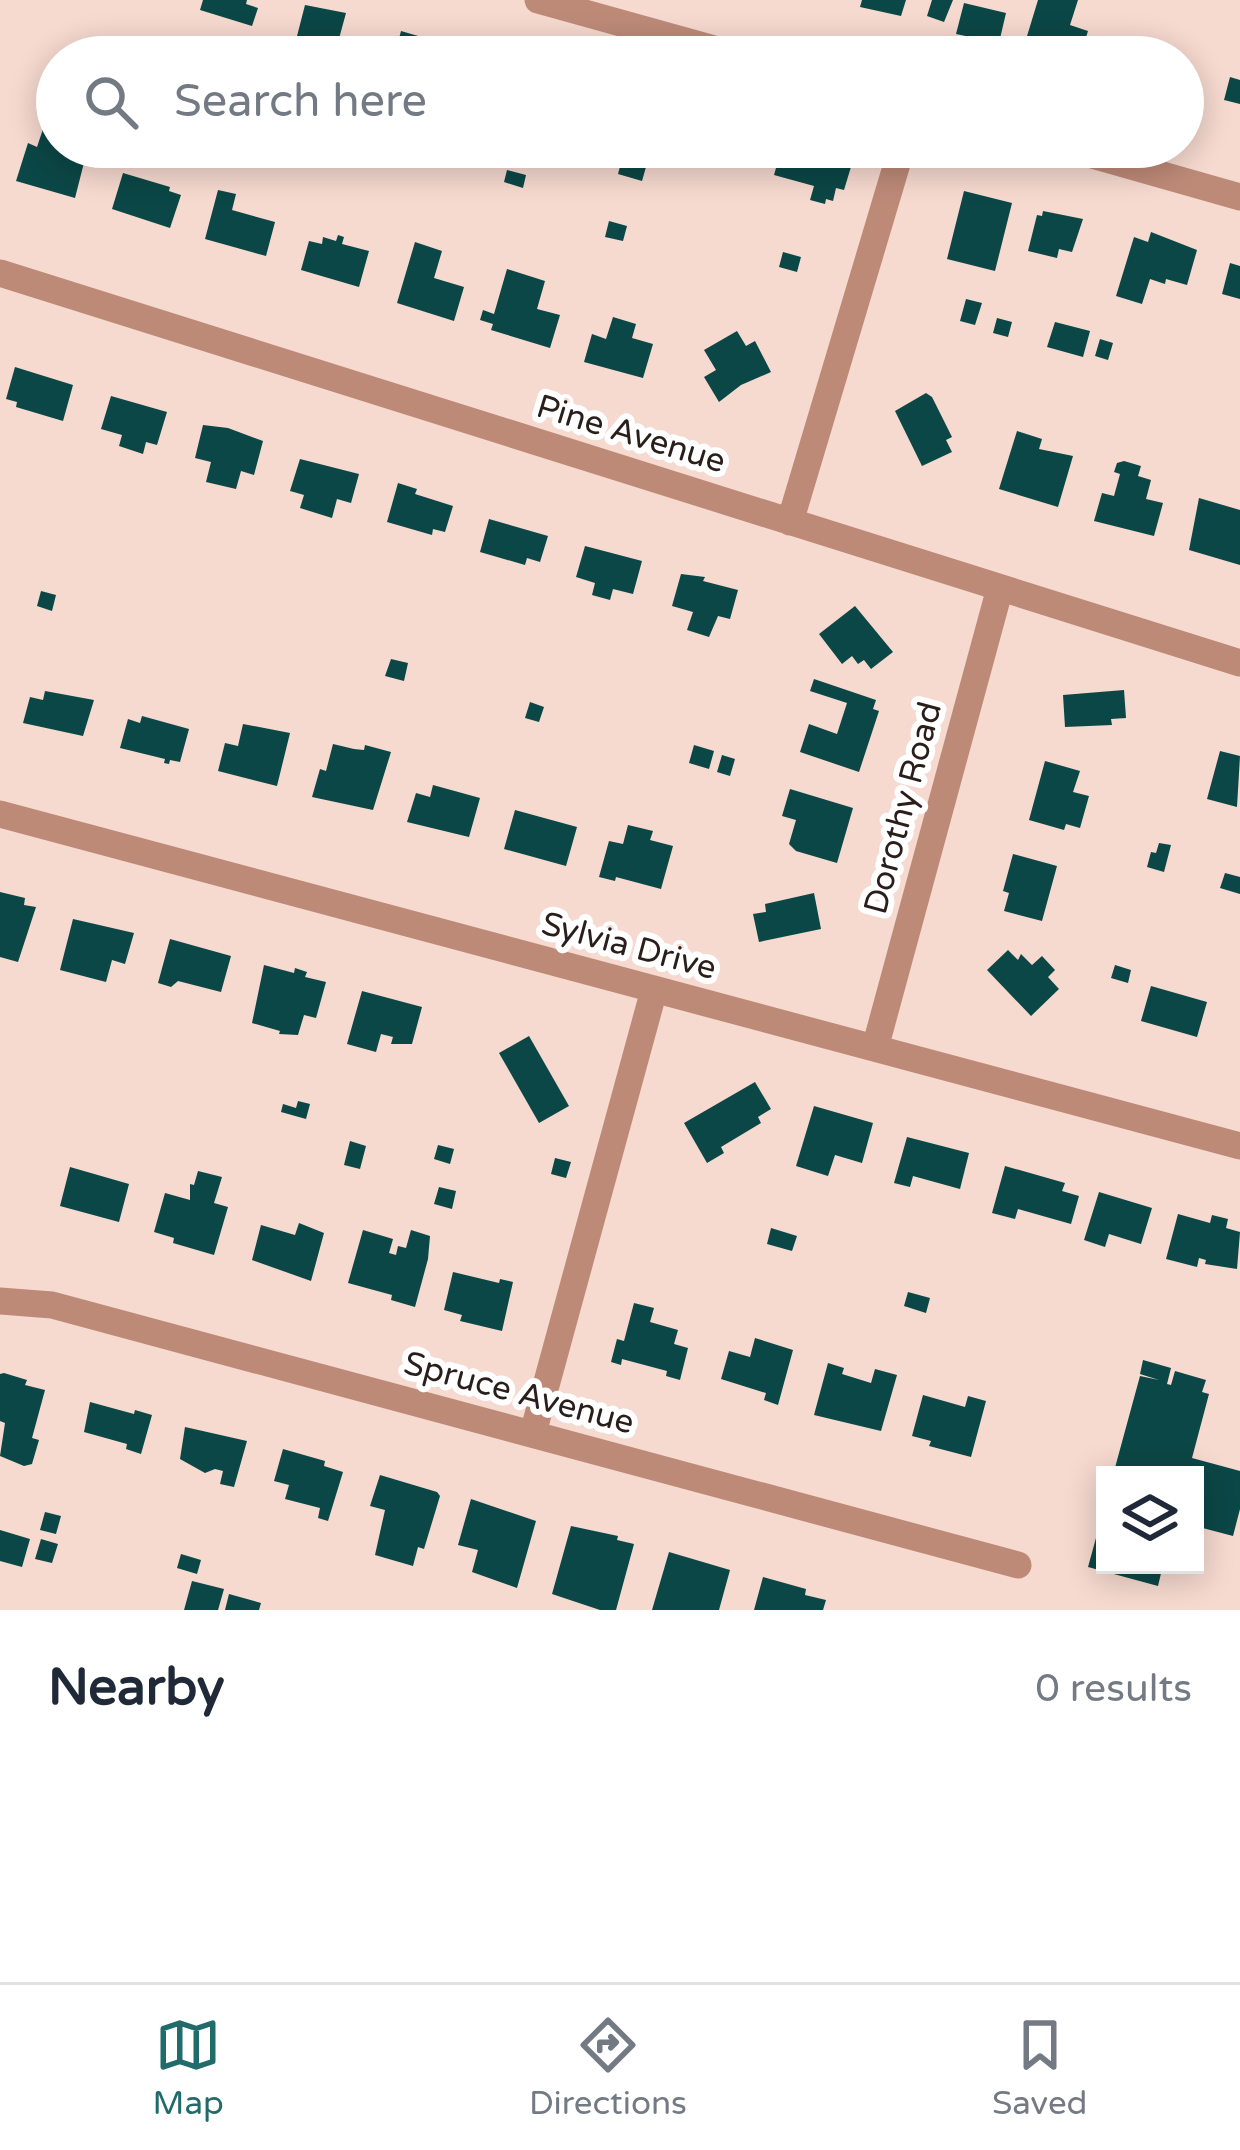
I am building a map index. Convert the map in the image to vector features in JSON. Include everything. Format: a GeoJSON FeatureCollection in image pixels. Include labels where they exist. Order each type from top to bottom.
{"type":"FeatureCollection","features":[{"type":"Feature","properties":{"kind":"street"},"geometry":{"type":"LineString","coordinates":[[538,0],[667,36]]}},
{"type":"Feature","properties":{"kind":"street"},"geometry":{"type":"LineString","coordinates":[[790,522],[896,168]]}},
{"type":"Feature","properties":{"kind":"street"},"geometry":{"type":"LineString","coordinates":[[1138,168],[1240,197]]}},
{"type":"Feature","properties":{"kind":"street","name":"Pine Avenue"},"geometry":{"type":"LineString","coordinates":[[0,274],[1240,663]]}},
{"type":"Feature","properties":{"kind":"street","name":"Dorothy Road"},"geometry":{"type":"LineString","coordinates":[[875,1048],[1000,588]]}},
{"type":"Feature","properties":{"kind":"street","name":"Sylvia Drive"},"geometry":{"type":"LineString","coordinates":[[0,814],[1240,1146]]}},
{"type":"Feature","properties":{"kind":"street"},"geometry":{"type":"LineString","coordinates":[[533,1433],[654,990]]}},
{"type":"Feature","properties":{"kind":"street","name":"Spruce Avenue"},"geometry":{"type":"LineString","coordinates":[[0,1301],[52,1305],[1018,1565]]}},
{"type":"Feature","properties":{"kind":"building"},"geometry":{"type":"Polygon","coordinates":[[[203,0],[247,0],[246,4],[258,8],[252,26],[200,10],[203,0]]]}},
{"type":"Feature","properties":{"kind":"building"},"geometry":{"type":"Polygon","coordinates":[[[862,0],[906,0],[901,16],[860,7],[862,0]]]}},
{"type":"Feature","properties":{"kind":"building"},"geometry":{"type":"Polygon","coordinates":[[[932,0],[953,0],[944,22],[927,16],[932,0]]]}},
{"type":"Feature","properties":{"kind":"building"},"geometry":{"type":"Polygon","coordinates":[[[1038,0],[1078,0],[1070,25],[1088,31],[1086,36],[1027,36],[1038,0]]]}},
{"type":"Feature","properties":{"kind":"building"},"geometry":{"type":"Polygon","coordinates":[[[964,3],[1006,13],[1001,36],[956,34],[964,3]]]}},
{"type":"Feature","properties":{"kind":"building"},"geometry":{"type":"Polygon","coordinates":[[[305,5],[346,13],[340,36],[297,36],[305,5]]]}},
{"type":"Feature","properties":{"kind":"building"},"geometry":{"type":"Polygon","coordinates":[[[1230,77],[1240,80],[1240,104],[1224,100],[1230,77]]]}},
{"type":"Feature","properties":{"kind":"building"},"geometry":{"type":"Polygon","coordinates":[[[28,143],[36,147],[36,168],[83,168],[75,198],[16,181],[28,143]]]}},
{"type":"Feature","properties":{"kind":"building"},"geometry":{"type":"Polygon","coordinates":[[[620,168],[646,168],[642,181],[618,174],[620,168]]]}},
{"type":"Feature","properties":{"kind":"building"},"geometry":{"type":"Polygon","coordinates":[[[776,168],[851,168],[844,190],[836,188],[833,201],[826,199],[825,204],[810,200],[814,186],[774,175],[776,168]]]}},
{"type":"Feature","properties":{"kind":"building"},"geometry":{"type":"Polygon","coordinates":[[[507,170],[526,175],[523,188],[504,182],[507,170]]]}},
{"type":"Feature","properties":{"kind":"building"},"geometry":{"type":"Polygon","coordinates":[[[123,173],[181,195],[170,228],[112,209],[123,173]]]}},
{"type":"Feature","properties":{"kind":"building"},"geometry":{"type":"Polygon","coordinates":[[[218,190],[236,194],[232,210],[275,222],[266,256],[205,239],[218,190]]]}},
{"type":"Feature","properties":{"kind":"building"},"geometry":{"type":"Polygon","coordinates":[[[964,191],[1012,203],[995,271],[947,259],[964,191]]]}},
{"type":"Feature","properties":{"kind":"building"},"geometry":{"type":"Polygon","coordinates":[[[1043,211],[1083,219],[1072,252],[1059,249],[1057,258],[1028,251],[1037,215],[1042,216],[1043,211]]]}},
{"type":"Feature","properties":{"kind":"building"},"geometry":{"type":"Polygon","coordinates":[[[609,221],[627,226],[623,241],[605,237],[609,221]]]}},
{"type":"Feature","properties":{"kind":"building"},"geometry":{"type":"Polygon","coordinates":[[[1151,232],[1197,250],[1187,285],[1150,279],[1142,304],[1116,296],[1134,237],[1148,242],[1151,232]]]}},
{"type":"Feature","properties":{"kind":"building"},"geometry":{"type":"Polygon","coordinates":[[[338,235],[344,237],[342,244],[369,251],[359,287],[301,270],[309,241],[322,244],[323,237],[336,241],[338,235]]]}},
{"type":"Feature","properties":{"kind":"building"},"geometry":{"type":"Polygon","coordinates":[[[415,242],[442,251],[434,278],[464,287],[454,321],[397,303],[415,242]]]}},
{"type":"Feature","properties":{"kind":"building"},"geometry":{"type":"Polygon","coordinates":[[[783,252],[801,257],[797,272],[779,267],[783,252]]]}},
{"type":"Feature","properties":{"kind":"building"},"geometry":{"type":"Polygon","coordinates":[[[1230,263],[1240,266],[1240,299],[1222,294],[1230,263]]]}},
{"type":"Feature","properties":{"kind":"building"},"geometry":{"type":"Polygon","coordinates":[[[507,269],[545,281],[537,309],[560,315],[550,348],[491,330],[493,324],[480,320],[483,310],[494,314],[507,269]]]}},
{"type":"Feature","properties":{"kind":"building"},"geometry":{"type":"Polygon","coordinates":[[[966,299],[982,303],[975,325],[960,321],[966,299]]]}},
{"type":"Feature","properties":{"kind":"building"},"geometry":{"type":"Polygon","coordinates":[[[613,317],[636,324],[632,338],[653,344],[643,378],[584,362],[592,334],[606,339],[613,317]]]}},
{"type":"Feature","properties":{"kind":"building"},"geometry":{"type":"Polygon","coordinates":[[[997,318],[1012,322],[1008,337],[993,333],[997,318]]]}},
{"type":"Feature","properties":{"kind":"building"},"geometry":{"type":"Polygon","coordinates":[[[1055,322],[1090,331],[1083,357],[1047,347],[1055,322]]]}},
{"type":"Feature","properties":{"kind":"building"},"geometry":{"type":"Polygon","coordinates":[[[737,331],[746,346],[755,341],[771,372],[741,385],[719,402],[704,377],[716,370],[704,350],[737,331]]]}},
{"type":"Feature","properties":{"kind":"building"},"geometry":{"type":"Polygon","coordinates":[[[1100,339],[1113,343],[1108,360],[1095,356],[1100,339]]]}},
{"type":"Feature","properties":{"kind":"building"},"geometry":{"type":"Polygon","coordinates":[[[15,367],[73,385],[63,421],[16,407],[17,402],[6,399],[15,367]]]}},
{"type":"Feature","properties":{"kind":"building"},"geometry":{"type":"Polygon","coordinates":[[[926,393],[952,437],[946,440],[952,452],[922,466],[895,411],[926,393]]]}},
{"type":"Feature","properties":{"kind":"building"},"geometry":{"type":"Polygon","coordinates":[[[111,396],[167,412],[157,445],[146,442],[143,454],[119,446],[122,435],[101,429],[111,396]]]}},
{"type":"Feature","properties":{"kind":"building"},"geometry":{"type":"Polygon","coordinates":[[[203,425],[263,441],[254,475],[241,471],[236,489],[206,482],[211,462],[195,458],[203,425]]]}},
{"type":"Feature","properties":{"kind":"building"},"geometry":{"type":"Polygon","coordinates":[[[1017,431],[1042,439],[1039,449],[1073,456],[1058,507],[999,489],[1017,431]]]}},
{"type":"Feature","properties":{"kind":"building"},"geometry":{"type":"Polygon","coordinates":[[[300,459],[359,474],[351,503],[337,499],[332,518],[300,508],[304,495],[290,491],[300,459]]]}},
{"type":"Feature","properties":{"kind":"building"},"geometry":{"type":"Polygon","coordinates":[[[1117,463],[1141,466],[1138,476],[1151,480],[1146,499],[1163,503],[1154,536],[1094,521],[1102,493],[1114,496],[1120,474],[1114,472],[1117,463]]]}},
{"type":"Feature","properties":{"kind":"building"},"geometry":{"type":"Polygon","coordinates":[[[398,483],[453,506],[445,532],[433,529],[432,535],[387,522],[398,483]]]}},
{"type":"Feature","properties":{"kind":"building"},"geometry":{"type":"Polygon","coordinates":[[[1199,498],[1240,510],[1240,565],[1189,550],[1199,498]]]}},
{"type":"Feature","properties":{"kind":"building"},"geometry":{"type":"Polygon","coordinates":[[[489,519],[548,536],[540,562],[527,558],[525,565],[480,552],[489,519]]]}},
{"type":"Feature","properties":{"kind":"building"},"geometry":{"type":"Polygon","coordinates":[[[585,546],[642,561],[633,594],[613,589],[610,600],[592,595],[595,583],[576,577],[585,546]]]}},
{"type":"Feature","properties":{"kind":"building"},"geometry":{"type":"Polygon","coordinates":[[[681,574],[738,590],[730,619],[718,616],[709,637],[687,630],[693,612],[672,606],[681,574]]]}},
{"type":"Feature","properties":{"kind":"building"},"geometry":{"type":"Polygon","coordinates":[[[41,591],[56,595],[52,611],[37,606],[41,591]]]}},
{"type":"Feature","properties":{"kind":"building"},"geometry":{"type":"Polygon","coordinates":[[[855,606],[893,652],[871,669],[852,656],[842,664],[819,634],[855,606]]]}},
{"type":"Feature","properties":{"kind":"building"},"geometry":{"type":"Polygon","coordinates":[[[391,659],[408,663],[404,681],[385,676],[391,659]]]}},
{"type":"Feature","properties":{"kind":"building"},"geometry":{"type":"Polygon","coordinates":[[[814,679],[876,700],[873,709],[879,711],[859,772],[800,752],[809,724],[837,734],[847,703],[810,691],[814,679]]]}},
{"type":"Feature","properties":{"kind":"building"},"geometry":{"type":"Polygon","coordinates":[[[1124,690],[1126,718],[1111,719],[1112,725],[1065,727],[1063,695],[1124,690]]]}},
{"type":"Feature","properties":{"kind":"building"},"geometry":{"type":"Polygon","coordinates":[[[45,691],[94,700],[83,736],[23,723],[30,697],[43,700],[45,691]]]}},
{"type":"Feature","properties":{"kind":"building"},"geometry":{"type":"Polygon","coordinates":[[[530,702],[544,707],[539,722],[525,718],[530,702]]]}},
{"type":"Feature","properties":{"kind":"building"},"geometry":{"type":"Polygon","coordinates":[[[142,716],[189,729],[180,762],[164,763],[165,759],[120,748],[128,719],[140,723],[142,716]]]}},
{"type":"Feature","properties":{"kind":"building"},"geometry":{"type":"Polygon","coordinates":[[[243,724],[290,733],[277,786],[218,771],[225,743],[238,746],[243,724]]]}},
{"type":"Feature","properties":{"kind":"building"},"geometry":{"type":"Polygon","coordinates":[[[333,744],[391,752],[373,810],[312,797],[333,744]]]}},
{"type":"Feature","properties":{"kind":"building"},"geometry":{"type":"Polygon","coordinates":[[[694,745],[714,751],[709,769],[689,763],[694,745]]]}},
{"type":"Feature","properties":{"kind":"building"},"geometry":{"type":"Polygon","coordinates":[[[1220,751],[1240,756],[1237,807],[1207,799],[1220,751]]]}},
{"type":"Feature","properties":{"kind":"building"},"geometry":{"type":"Polygon","coordinates":[[[722,755],[735,759],[730,776],[717,772],[722,755]]]}},
{"type":"Feature","properties":{"kind":"building"},"geometry":{"type":"Polygon","coordinates":[[[1045,761],[1080,771],[1073,792],[1089,796],[1080,828],[1066,824],[1064,830],[1029,820],[1045,761]]]}},
{"type":"Feature","properties":{"kind":"building"},"geometry":{"type":"Polygon","coordinates":[[[433,785],[480,798],[469,837],[407,822],[416,793],[430,797],[433,785]]]}},
{"type":"Feature","properties":{"kind":"building"},"geometry":{"type":"Polygon","coordinates":[[[790,789],[853,808],[837,863],[796,851],[789,844],[796,820],[782,816],[790,789]]]}},
{"type":"Feature","properties":{"kind":"building"},"geometry":{"type":"Polygon","coordinates":[[[515,810],[577,827],[566,866],[504,849],[515,810]]]}},
{"type":"Feature","properties":{"kind":"building"},"geometry":{"type":"Polygon","coordinates":[[[628,825],[653,831],[650,840],[673,846],[661,889],[599,877],[609,841],[623,844],[628,825]]]}},
{"type":"Feature","properties":{"kind":"building"},"geometry":{"type":"Polygon","coordinates":[[[1159,843],[1171,845],[1164,872],[1147,867],[1159,843]]]}},
{"type":"Feature","properties":{"kind":"building"},"geometry":{"type":"Polygon","coordinates":[[[1013,854],[1057,866],[1042,921],[1004,911],[1009,893],[1003,891],[1013,854]]]}},
{"type":"Feature","properties":{"kind":"building"},"geometry":{"type":"Polygon","coordinates":[[[1225,873],[1240,877],[1240,894],[1220,888],[1225,873]]]}},
{"type":"Feature","properties":{"kind":"building"},"geometry":{"type":"Polygon","coordinates":[[[0,892],[25,898],[24,905],[36,907],[18,962],[0,957],[0,892]]]}},
{"type":"Feature","properties":{"kind":"building"},"geometry":{"type":"Polygon","coordinates":[[[814,893],[821,929],[759,942],[753,914],[766,912],[765,904],[814,893]]]}},
{"type":"Feature","properties":{"kind":"building"},"geometry":{"type":"Polygon","coordinates":[[[73,919],[134,933],[125,964],[112,960],[106,982],[60,970],[73,919]]]}},
{"type":"Feature","properties":{"kind":"building"},"geometry":{"type":"Polygon","coordinates":[[[170,939],[231,956],[221,992],[178,981],[171,987],[158,983],[170,939]]]}},
{"type":"Feature","properties":{"kind":"building"},"geometry":{"type":"Polygon","coordinates":[[[1008,950],[1032,965],[1042,956],[1055,970],[1048,977],[1059,989],[1031,1016],[987,970],[1008,950]]]}},
{"type":"Feature","properties":{"kind":"building"},"geometry":{"type":"Polygon","coordinates":[[[264,965],[294,973],[295,968],[307,972],[305,977],[326,982],[316,1018],[304,1015],[298,1035],[279,1034],[252,1023],[264,965]]]}},
{"type":"Feature","properties":{"kind":"building"},"geometry":{"type":"Polygon","coordinates":[[[1115,965],[1131,970],[1128,983],[1111,978],[1115,965]]]}},
{"type":"Feature","properties":{"kind":"building"},"geometry":{"type":"Polygon","coordinates":[[[1151,986],[1207,1002],[1197,1037],[1141,1021],[1151,986]]]}},
{"type":"Feature","properties":{"kind":"building"},"geometry":{"type":"Polygon","coordinates":[[[362,991],[422,1007],[412,1044],[391,1044],[393,1037],[381,1034],[376,1052],[347,1044],[362,991]]]}},
{"type":"Feature","properties":{"kind":"building"},"geometry":{"type":"Polygon","coordinates":[[[529,1036],[569,1106],[539,1123],[499,1053],[529,1036]]]}},
{"type":"Feature","properties":{"kind":"building"},"geometry":{"type":"Polygon","coordinates":[[[755,1082],[771,1109],[758,1117],[761,1123],[721,1147],[724,1153],[707,1163],[684,1123],[755,1082]]]}},
{"type":"Feature","properties":{"kind":"building"},"geometry":{"type":"Polygon","coordinates":[[[298,1101],[310,1104],[306,1119],[281,1112],[283,1104],[296,1108],[298,1101]]]}},
{"type":"Feature","properties":{"kind":"building"},"geometry":{"type":"Polygon","coordinates":[[[814,1106],[873,1123],[862,1163],[835,1155],[828,1176],[796,1166],[814,1106]]]}},
{"type":"Feature","properties":{"kind":"building"},"geometry":{"type":"Polygon","coordinates":[[[907,1137],[969,1153],[960,1189],[913,1176],[910,1187],[894,1183],[907,1137]]]}},
{"type":"Feature","properties":{"kind":"building"},"geometry":{"type":"Polygon","coordinates":[[[350,1141],[366,1146],[360,1169],[344,1165],[350,1141]]]}},
{"type":"Feature","properties":{"kind":"building"},"geometry":{"type":"Polygon","coordinates":[[[438,1145],[454,1149],[450,1164],[434,1159],[438,1145]]]}},
{"type":"Feature","properties":{"kind":"building"},"geometry":{"type":"Polygon","coordinates":[[[555,1158],[571,1162],[566,1178],[551,1174],[555,1158]]]}},
{"type":"Feature","properties":{"kind":"building"},"geometry":{"type":"Polygon","coordinates":[[[1005,1166],[1065,1183],[1062,1191],[1079,1196],[1071,1224],[1018,1209],[1015,1219],[992,1213],[1005,1166]]]}},
{"type":"Feature","properties":{"kind":"building"},"geometry":{"type":"Polygon","coordinates":[[[70,1167],[129,1184],[119,1222],[60,1206],[70,1167]]]}},
{"type":"Feature","properties":{"kind":"building"},"geometry":{"type":"Polygon","coordinates":[[[198,1171],[222,1177],[214,1203],[228,1207],[214,1255],[154,1232],[165,1193],[190,1200],[190,1184],[194,1185],[198,1171]]]}},
{"type":"Feature","properties":{"kind":"building"},"geometry":{"type":"Polygon","coordinates":[[[439,1187],[456,1191],[452,1209],[434,1204],[439,1187]]]}},
{"type":"Feature","properties":{"kind":"building"},"geometry":{"type":"Polygon","coordinates":[[[1099,1192],[1152,1208],[1141,1244],[1109,1234],[1105,1247],[1084,1240],[1099,1192]]]}},
{"type":"Feature","properties":{"kind":"building"},"geometry":{"type":"Polygon","coordinates":[[[1178,1214],[1210,1223],[1212,1215],[1228,1219],[1226,1228],[1240,1232],[1237,1269],[1205,1264],[1199,1258],[1197,1267],[1166,1259],[1178,1214]]]}},
{"type":"Feature","properties":{"kind":"building"},"geometry":{"type":"Polygon","coordinates":[[[299,1223],[324,1233],[311,1281],[252,1260],[261,1225],[295,1235],[299,1223]]]}},
{"type":"Feature","properties":{"kind":"building"},"geometry":{"type":"Polygon","coordinates":[[[771,1228],[797,1236],[792,1251],[767,1244],[771,1228]]]}},
{"type":"Feature","properties":{"kind":"building"},"geometry":{"type":"Polygon","coordinates":[[[363,1230],[393,1239],[389,1253],[396,1255],[398,1246],[406,1248],[411,1230],[430,1236],[415,1307],[348,1283],[363,1230]]]}},
{"type":"Feature","properties":{"kind":"building"},"geometry":{"type":"Polygon","coordinates":[[[453,1272],[513,1282],[502,1331],[460,1321],[462,1315],[444,1310],[453,1272]]]}},
{"type":"Feature","properties":{"kind":"building"},"geometry":{"type":"Polygon","coordinates":[[[908,1292],[930,1298],[926,1313],[904,1306],[908,1292]]]}},
{"type":"Feature","properties":{"kind":"building"},"geometry":{"type":"Polygon","coordinates":[[[634,1303],[654,1308],[650,1322],[678,1330],[674,1344],[688,1348],[680,1380],[666,1376],[667,1371],[622,1359],[621,1365],[611,1362],[617,1339],[624,1341],[634,1303]]]}},
{"type":"Feature","properties":{"kind":"building"},"geometry":{"type":"Polygon","coordinates":[[[755,1338],[793,1350],[778,1405],[764,1400],[766,1393],[721,1379],[729,1351],[750,1357],[755,1338]]]}},
{"type":"Feature","properties":{"kind":"building"},"geometry":{"type":"Polygon","coordinates":[[[1143,1360],[1171,1368],[1167,1384],[1171,1385],[1175,1371],[1206,1380],[1202,1392],[1209,1394],[1192,1458],[1240,1471],[1240,1509],[1233,1536],[1204,1528],[1204,1466],[1115,1466],[1140,1376],[1159,1380],[1140,1374],[1143,1360]]]}},
{"type":"Feature","properties":{"kind":"building"},"geometry":{"type":"Polygon","coordinates":[[[828,1363],[844,1368],[842,1374],[871,1383],[875,1369],[897,1375],[881,1431],[814,1415],[828,1363]]]}},
{"type":"Feature","properties":{"kind":"building"},"geometry":{"type":"Polygon","coordinates":[[[0,1374],[45,1390],[32,1438],[39,1440],[32,1464],[24,1466],[0,1456],[5,1423],[0,1421],[0,1374]]]}},
{"type":"Feature","properties":{"kind":"building"},"geometry":{"type":"Polygon","coordinates":[[[923,1395],[965,1407],[968,1396],[986,1401],[971,1457],[929,1446],[931,1441],[912,1436],[923,1395]]]}},
{"type":"Feature","properties":{"kind":"building"},"geometry":{"type":"Polygon","coordinates":[[[90,1402],[152,1415],[141,1454],[126,1449],[127,1444],[84,1432],[90,1402]]]}},
{"type":"Feature","properties":{"kind":"building"},"geometry":{"type":"Polygon","coordinates":[[[185,1427],[247,1441],[234,1487],[220,1484],[223,1471],[205,1473],[180,1459],[185,1427]]]}},
{"type":"Feature","properties":{"kind":"building"},"geometry":{"type":"Polygon","coordinates":[[[283,1449],[325,1461],[324,1466],[343,1472],[328,1521],[318,1518],[320,1508],[285,1499],[289,1485],[274,1481],[283,1449]]]}},
{"type":"Feature","properties":{"kind":"building"},"geometry":{"type":"Polygon","coordinates":[[[380,1475],[440,1496],[424,1549],[418,1547],[413,1566],[375,1555],[385,1510],[370,1506],[380,1475]]]}},
{"type":"Feature","properties":{"kind":"building"},"geometry":{"type":"Polygon","coordinates":[[[471,1499],[536,1521],[517,1588],[472,1572],[478,1550],[458,1545],[471,1499]]]}},
{"type":"Feature","properties":{"kind":"building"},"geometry":{"type":"Polygon","coordinates":[[[45,1512],[61,1516],[56,1534],[40,1530],[45,1512]]]}},
{"type":"Feature","properties":{"kind":"building"},"geometry":{"type":"Polygon","coordinates":[[[571,1526],[634,1544],[616,1610],[600,1610],[552,1594],[571,1526]]]}},
{"type":"Feature","properties":{"kind":"building"},"geometry":{"type":"Polygon","coordinates":[[[0,1530],[30,1539],[22,1567],[0,1561],[0,1530]]]}},
{"type":"Feature","properties":{"kind":"building"},"geometry":{"type":"Polygon","coordinates":[[[1096,1538],[1096,1569],[1088,1567],[1096,1538]]]}},
{"type":"Feature","properties":{"kind":"building"},"geometry":{"type":"Polygon","coordinates":[[[41,1539],[58,1544],[52,1563],[35,1559],[41,1539]]]}},
{"type":"Feature","properties":{"kind":"building"},"geometry":{"type":"Polygon","coordinates":[[[669,1552],[730,1570],[719,1610],[652,1610],[669,1552]]]}},
{"type":"Feature","properties":{"kind":"building"},"geometry":{"type":"Polygon","coordinates":[[[181,1554],[201,1560],[197,1574],[177,1568],[181,1554]]]}},
{"type":"Feature","properties":{"kind":"building"},"geometry":{"type":"Polygon","coordinates":[[[1114,1574],[1161,1574],[1158,1586],[1114,1574]]]}},
{"type":"Feature","properties":{"kind":"building"},"geometry":{"type":"Polygon","coordinates":[[[763,1577],[826,1600],[823,1610],[754,1610],[763,1577]]]}},
{"type":"Feature","properties":{"kind":"building"},"geometry":{"type":"Polygon","coordinates":[[[192,1581],[224,1589],[218,1610],[184,1610],[192,1581]]]}},
{"type":"Feature","properties":{"kind":"building"},"geometry":{"type":"Polygon","coordinates":[[[229,1594],[261,1603],[259,1610],[225,1610],[229,1594]]]}}]}
